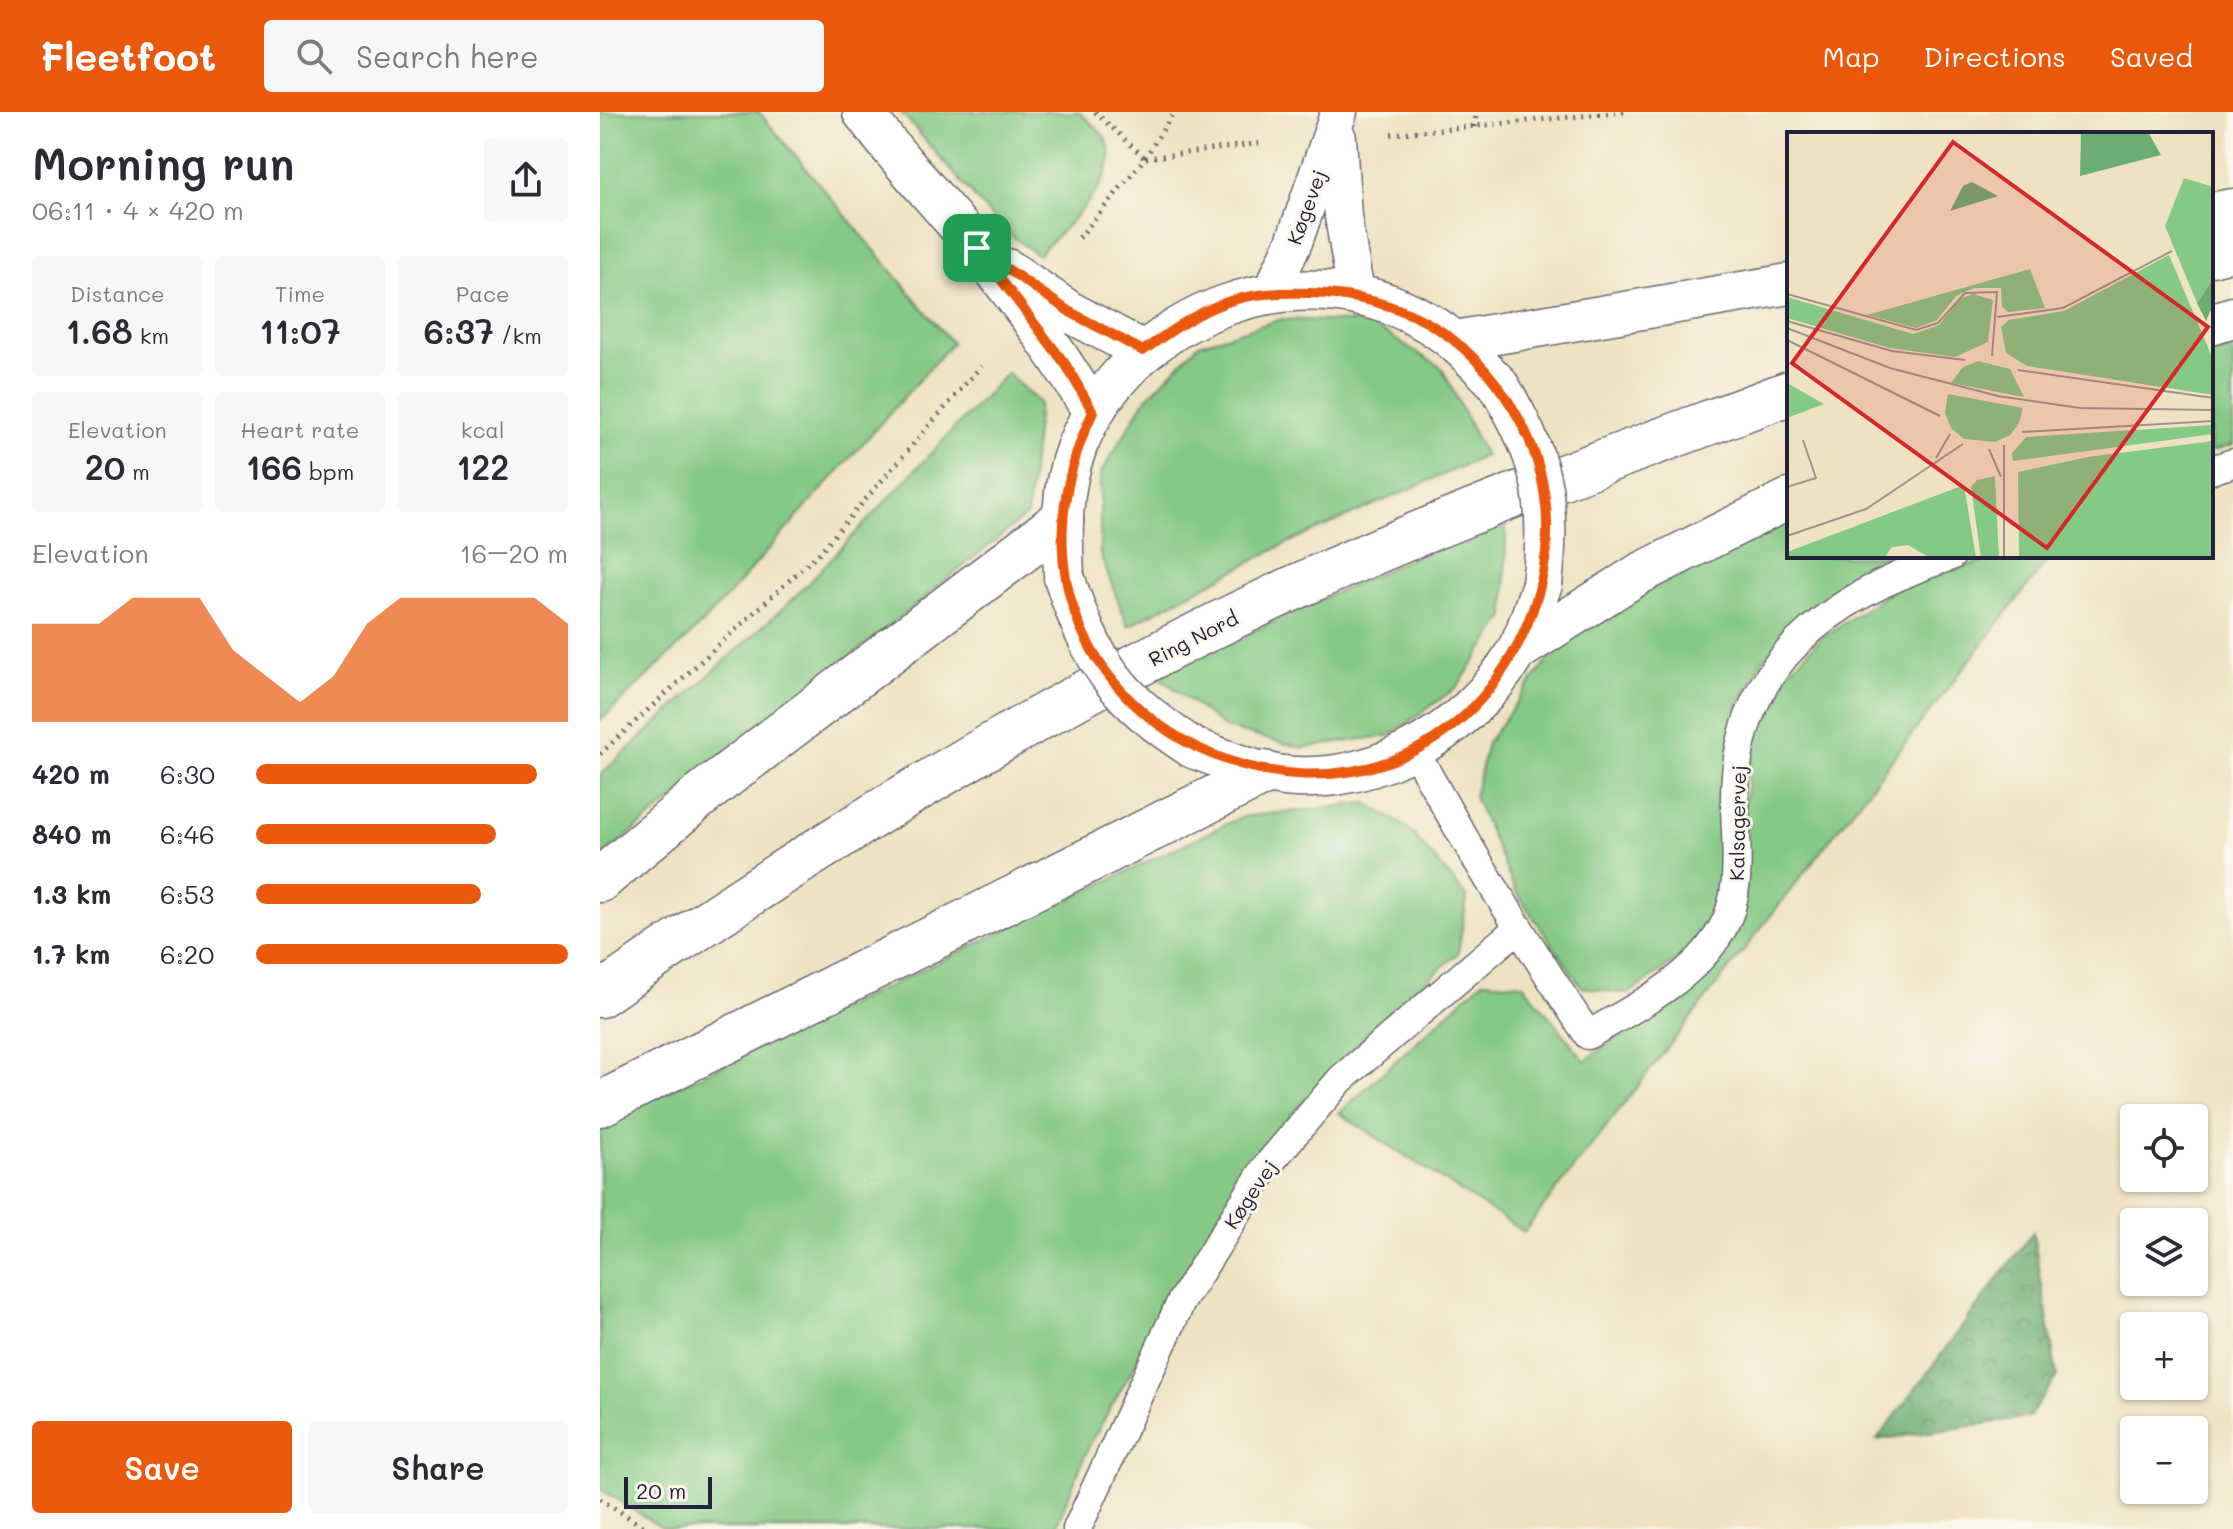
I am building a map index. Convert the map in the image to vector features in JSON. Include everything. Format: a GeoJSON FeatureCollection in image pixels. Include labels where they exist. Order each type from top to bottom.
{"type":"FeatureCollection","features":[{"type":"Feature","properties":{"kind":"main road"},"geometry":{"type":"LineString","coordinates":[[863,112],[900,162],[977,248],[1066,365],[1093,412]]}},
{"type":"Feature","properties":{"kind":"main road"},"geometry":{"type":"LineString","coordinates":[[2213,213],[2233,209]]}},
{"type":"Feature","properties":{"kind":"main road"},"geometry":{"type":"LineString","coordinates":[[977,248],[1070,312],[1143,351]]}},
{"type":"Feature","properties":{"kind":"main road"},"geometry":{"type":"LineString","coordinates":[[2213,253],[2233,248]]}},
{"type":"Feature","properties":{"kind":"main road"},"geometry":{"type":"LineString","coordinates":[[2213,277],[2233,272]]}},
{"type":"Feature","properties":{"kind":"main road"},"geometry":{"type":"LineString","coordinates":[[1455,341],[1787,284]]}},
{"type":"Feature","properties":{"kind":"main road"},"geometry":{"type":"LineString","coordinates":[[1271,292],[1356,294],[1424,320],[1455,341],[1498,384],[1525,429],[1543,479],[1548,532],[1542,584],[1517,651],[1490,690],[1455,724],[1414,749],[1353,770],[1315,776],[1264,773],[1193,748],[1148,719],[1110,679],[1082,631],[1064,577],[1061,521],[1073,459],[1093,412],[1116,379],[1143,351],[1182,323],[1225,303],[1271,292]]}},
{"type":"Feature","properties":{"kind":"main road"},"geometry":{"type":"LineString","coordinates":[[2213,323],[2233,317]]}},
{"type":"Feature","properties":{"kind":"main road"},"geometry":{"type":"LineString","coordinates":[[600,972],[717,890],[879,786],[1066,681],[1263,580],[1478,485],[1787,371]]}},
{"type":"Feature","properties":{"kind":"main road","name":"Ring Nord"},"geometry":{"type":"LineString","coordinates":[[600,995],[727,906],[889,803],[1074,698],[1200,634],[1270,599],[1484,505],[1787,394]]}},
{"type":"Feature","properties":{"kind":"main road"},"geometry":{"type":"LineString","coordinates":[[1517,651],[1639,574],[1787,500]]}},
{"type":"Feature","properties":{"kind":"main road"},"geometry":{"type":"LineString","coordinates":[[600,880],[705,792],[1061,521]]}},
{"type":"Feature","properties":{"kind":"main road"},"geometry":{"type":"LineString","coordinates":[[600,1104],[1264,773]]}},
{"type":"Feature","properties":{"kind":"street","name":"Køgevej"},"geometry":{"type":"LineString","coordinates":[[1271,292],[1294,242],[1338,116]]}},
{"type":"Feature","properties":{"kind":"street","name":"Køgevej"},"geometry":{"type":"LineString","coordinates":[[1338,116],[1343,216],[1356,294]]}},
{"type":"Feature","properties":{"kind":"street"},"geometry":{"type":"LineString","coordinates":[[2213,469],[2233,463]]}},
{"type":"Feature","properties":{"kind":"street","name":"Kalsagervej"},"geometry":{"type":"LineString","coordinates":[[1414,749],[1517,929],[1588,1035],[1662,991],[1698,961],[1722,930],[1736,892],[1735,782],[1744,722],[1774,666],[1813,626],[1857,594],[1904,571],[1945,558]]}},
{"type":"Feature","properties":{"kind":"street","name":"Køgevej"},"geometry":{"type":"LineString","coordinates":[[1077,1529],[1181,1302],[1266,1167],[1341,1079],[1517,929]]}},
{"type":"Feature","properties":{"kind":"path"},"geometry":{"type":"LineString","coordinates":[[1095,112],[1145,158],[1263,143]]}},
{"type":"Feature","properties":{"kind":"path"},"geometry":{"type":"LineString","coordinates":[[1079,238],[1145,158],[1174,112]]}},
{"type":"Feature","properties":{"kind":"path"},"geometry":{"type":"LineString","coordinates":[[1475,127],[1476,112]]}},
{"type":"Feature","properties":{"kind":"path"},"geometry":{"type":"LineString","coordinates":[[1391,134],[1624,112]]}},
{"type":"Feature","properties":{"kind":"path"},"geometry":{"type":"LineString","coordinates":[[600,754],[819,553],[981,366]]}},
{"type":"Feature","properties":{"kind":"path"},"geometry":{"type":"LineString","coordinates":[[600,1499],[647,1529]]}},
{"type":"Feature","properties":{"kind":"green space"},"geometry":{"type":"Polygon","coordinates":[[[600,112],[759,112],[952,343],[706,620],[600,721],[600,112]]]}},
{"type":"Feature","properties":{"kind":"green space"},"geometry":{"type":"Polygon","coordinates":[[[901,112],[1079,112],[1106,139],[1110,154],[1108,170],[1089,202],[1038,255],[1002,229],[901,112]]]}},
{"type":"Feature","properties":{"kind":"green space"},"geometry":{"type":"Polygon","coordinates":[[[1282,319],[1369,323],[1442,368],[1485,456],[1283,545],[1128,626],[1100,554],[1100,475],[1145,400],[1199,344],[1282,319]]]}},
{"type":"Feature","properties":{"kind":"green space"},"geometry":{"type":"Polygon","coordinates":[[[2233,332],[2233,445],[2213,451],[2213,338],[2233,332]]]}},
{"type":"Feature","properties":{"kind":"green space"},"geometry":{"type":"Polygon","coordinates":[[[1007,373],[1039,403],[1027,515],[600,858],[600,775],[795,597],[1007,373]]]}},
{"type":"Feature","properties":{"kind":"green space"},"geometry":{"type":"Polygon","coordinates":[[[1506,514],[1505,617],[1457,687],[1391,735],[1302,748],[1225,728],[1157,675],[1506,514]]]}},
{"type":"Feature","properties":{"kind":"green space"},"geometry":{"type":"Polygon","coordinates":[[[1787,514],[1787,558],[1897,558],[1817,603],[1763,659],[1731,720],[1723,889],[1687,953],[1628,994],[1582,987],[1516,892],[1474,797],[1487,743],[1567,634],[1787,514]]]}},
{"type":"Feature","properties":{"kind":"green space"},"geometry":{"type":"Polygon","coordinates":[[[1997,558],[2049,558],[1524,1232],[1339,1113],[1483,981],[1523,984],[1585,1061],[1699,978],[1746,794],[1757,730],[1788,672],[1821,638],[1904,583],[1997,558]]]}},
{"type":"Feature","properties":{"kind":"green space"},"geometry":{"type":"Polygon","coordinates":[[[1367,803],[1408,828],[1467,897],[1458,953],[1372,1028],[1252,1157],[1088,1448],[1055,1529],[664,1529],[600,1489],[600,1124],[1241,817],[1367,803]]]}},
{"type":"Feature","properties":{"kind":"green space"},"geometry":{"type":"Polygon","coordinates":[[[2033,1232],[2057,1376],[2029,1417],[1877,1440],[2033,1232]]]}},
{"type":"Feature","properties":{"kind":"route"},"geometry":{"type":"LineString","coordinates":[[977,248],[1070,312],[1143,351],[1182,323],[1225,303],[1271,292],[1356,294],[1424,320],[1455,341],[1498,384],[1525,429],[1543,479],[1548,532],[1542,584],[1517,651],[1490,690],[1455,724],[1414,749],[1366,768],[1315,776],[1264,773],[1193,748],[1148,719],[1110,679],[1082,631],[1064,577],[1061,521],[1066,483],[1077,447],[1093,412],[1066,365],[977,248]]}}]}
